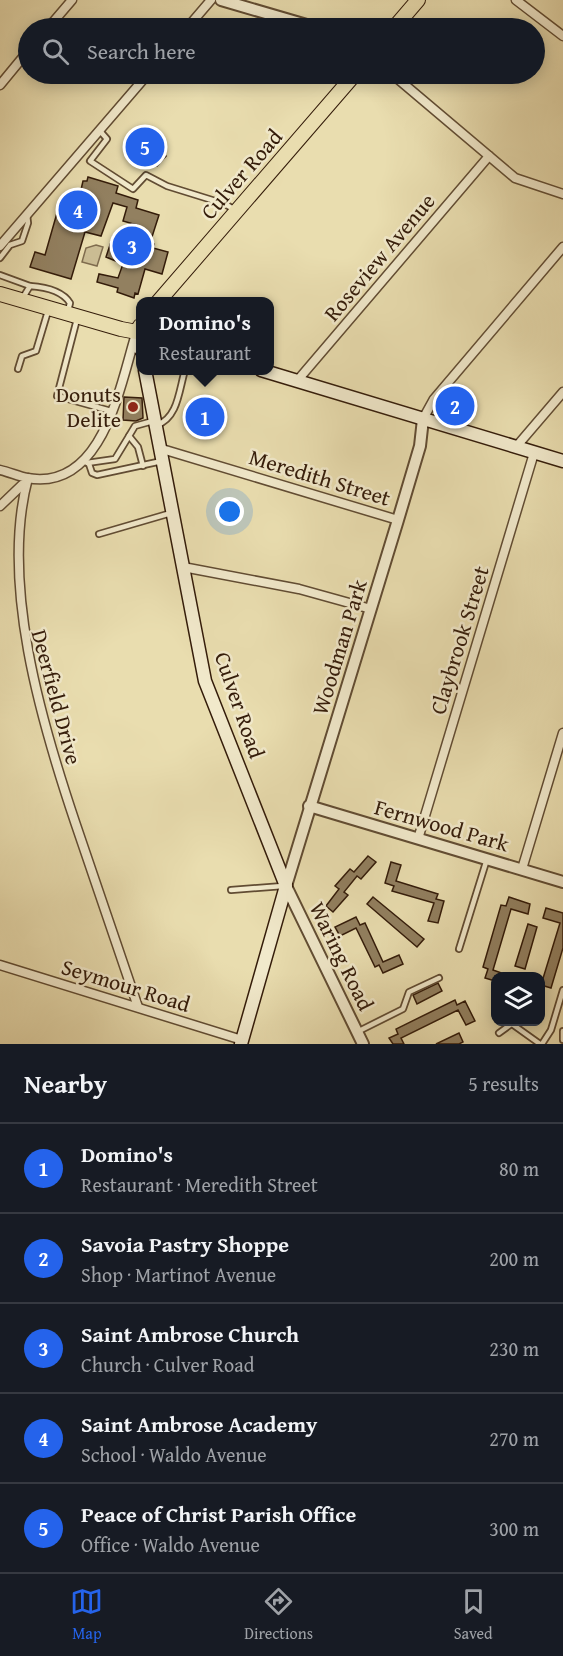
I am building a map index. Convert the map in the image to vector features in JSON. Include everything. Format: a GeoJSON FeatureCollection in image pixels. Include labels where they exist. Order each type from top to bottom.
{"type":"FeatureCollection","features":[{"type":"Feature","properties":{"kind":"main road"},"geometry":{"type":"LineString","coordinates":[[403,18],[418,0]]}},
{"type":"Feature","properties":{"kind":"main road","name":"Culver Road"},"geometry":{"type":"LineString","coordinates":[[162,297],[346,84]]}},
{"type":"Feature","properties":{"kind":"main road"},"geometry":{"type":"LineString","coordinates":[[0,294],[73,316],[136,330]]}},
{"type":"Feature","properties":{"kind":"main road"},"geometry":{"type":"LineString","coordinates":[[274,374],[563,461]]}},
{"type":"Feature","properties":{"kind":"main road","name":"Culver Road"},"geometry":{"type":"LineString","coordinates":[[146,375],[205,681],[286,886]]}},
{"type":"Feature","properties":{"kind":"main road"},"geometry":{"type":"LineString","coordinates":[[241,1042],[286,886]]}},
{"type":"Feature","properties":{"kind":"street"},"geometry":{"type":"LineString","coordinates":[[57,18],[72,0]]}},
{"type":"Feature","properties":{"kind":"street"},"geometry":{"type":"LineString","coordinates":[[196,18],[211,0]]}},
{"type":"Feature","properties":{"kind":"street"},"geometry":{"type":"LineString","coordinates":[[221,0],[283,18]]}},
{"type":"Feature","properties":{"kind":"street"},"geometry":{"type":"LineString","coordinates":[[516,0],[540,18]]}},
{"type":"Feature","properties":{"kind":"street"},"geometry":{"type":"LineString","coordinates":[[545,22],[563,36]]}},
{"type":"Feature","properties":{"kind":"street"},"geometry":{"type":"LineString","coordinates":[[0,85],[18,63]]}},
{"type":"Feature","properties":{"kind":"street"},"geometry":{"type":"LineString","coordinates":[[0,246],[139,84]]}},
{"type":"Feature","properties":{"kind":"street"},"geometry":{"type":"LineString","coordinates":[[405,84],[520,181],[563,194]]}},
{"type":"Feature","properties":{"kind":"street","name":"Roseview Avenue"},"geometry":{"type":"LineString","coordinates":[[297,381],[489,156]]}},
{"type":"Feature","properties":{"kind":"street"},"geometry":{"type":"LineString","coordinates":[[423,419],[434,399],[563,248]]}},
{"type":"Feature","properties":{"kind":"street"},"geometry":{"type":"LineString","coordinates":[[0,470],[28,478],[51,476],[86,463],[100,441],[136,340]]}},
{"type":"Feature","properties":{"kind":"street"},"geometry":{"type":"LineString","coordinates":[[516,447],[563,392]]}},
{"type":"Feature","properties":{"kind":"street","name":"Woodman Park"},"geometry":{"type":"LineString","coordinates":[[286,886],[420,446],[423,419]]}},
{"type":"Feature","properties":{"kind":"street","name":"Claybrook Street"},"geometry":{"type":"LineString","coordinates":[[418,839],[534,453]]}},
{"type":"Feature","properties":{"kind":"street","name":"Meredith Street"},"geometry":{"type":"LineString","coordinates":[[163,455],[398,520]]}},
{"type":"Feature","properties":{"kind":"street"},"geometry":{"type":"LineString","coordinates":[[0,506],[9,501],[28,478]]}},
{"type":"Feature","properties":{"kind":"street","name":"Deerfield Drive"},"geometry":{"type":"LineString","coordinates":[[28,478],[18,508],[15,531],[14,568],[23,651],[41,720],[138,1007]]}},
{"type":"Feature","properties":{"kind":"street"},"geometry":{"type":"LineString","coordinates":[[183,567],[299,589],[371,609]]}},
{"type":"Feature","properties":{"kind":"street"},"geometry":{"type":"LineString","coordinates":[[522,869],[563,733]]}},
{"type":"Feature","properties":{"kind":"street","name":"Fernwood Park"},"geometry":{"type":"LineString","coordinates":[[309,806],[563,882]]}},
{"type":"Feature","properties":{"kind":"street","name":"Waring Road"},"geometry":{"type":"LineString","coordinates":[[286,886],[363,1044]]}},
{"type":"Feature","properties":{"kind":"street","name":"Seymour Road"},"geometry":{"type":"LineString","coordinates":[[0,965],[138,1007],[241,1042]]}},
{"type":"Feature","properties":{"kind":"lane"},"geometry":{"type":"LineString","coordinates":[[90,161],[107,139],[99,130]]}},
{"type":"Feature","properties":{"kind":"lane"},"geometry":{"type":"LineString","coordinates":[[80,153],[133,189],[146,175],[167,186],[225,204],[237,212]]}},
{"type":"Feature","properties":{"kind":"lane"},"geometry":{"type":"LineString","coordinates":[[0,258],[10,245],[22,241],[28,224],[27,214]]}},
{"type":"Feature","properties":{"kind":"lane"},"geometry":{"type":"LineString","coordinates":[[0,275],[63,295],[70,303],[73,316],[57,396],[111,411]]}},
{"type":"Feature","properties":{"kind":"lane"},"geometry":{"type":"LineString","coordinates":[[21,300],[30,286]]}},
{"type":"Feature","properties":{"kind":"lane"},"geometry":{"type":"LineString","coordinates":[[18,369],[22,356],[36,351],[49,309]]}},
{"type":"Feature","properties":{"kind":"lane"},"geometry":{"type":"LineString","coordinates":[[163,455],[143,466],[97,475],[92,473],[86,463],[115,459],[135,426],[166,422],[171,416],[183,375]]}},
{"type":"Feature","properties":{"kind":"lane"},"geometry":{"type":"LineString","coordinates":[[129,436],[138,447],[143,466]]}},
{"type":"Feature","properties":{"kind":"lane"},"geometry":{"type":"LineString","coordinates":[[99,534],[174,512]]}},
{"type":"Feature","properties":{"kind":"lane"},"geometry":{"type":"LineString","coordinates":[[459,949],[487,859]]}},
{"type":"Feature","properties":{"kind":"lane"},"geometry":{"type":"LineString","coordinates":[[231,890],[286,886]]}},
{"type":"Feature","properties":{"kind":"lane"},"geometry":{"type":"LineString","coordinates":[[357,1032],[403,1009],[409,993],[439,978]]}},
{"type":"Feature","properties":{"kind":"lane"},"geometry":{"type":"LineString","coordinates":[[517,1026],[541,1044],[550,1030],[563,990]]}},
{"type":"Feature","properties":{"kind":"lane"},"geometry":{"type":"LineString","coordinates":[[499,1032],[508,1026]]}},
{"type":"Feature","properties":{"kind":"lane"},"geometry":{"type":"LineString","coordinates":[[563,1031],[563,1040]]}},
{"type":"Feature","properties":{"kind":"shaded area"},"geometry":{"type":"Polygon","coordinates":[[[96,245],[103,247],[97,266],[82,262],[86,248],[96,245]]]}},
{"type":"Feature","properties":{"kind":"building"},"geometry":{"type":"Polygon","coordinates":[[[134,129],[166,156],[157,166],[125,139],[134,129]]]}},
{"type":"Feature","properties":{"kind":"building"},"geometry":{"type":"Polygon","coordinates":[[[88,177],[118,186],[116,193],[138,200],[136,208],[159,215],[150,243],[154,244],[153,248],[168,252],[162,274],[145,269],[138,294],[135,293],[134,298],[117,292],[118,288],[97,282],[99,274],[118,278],[123,264],[106,257],[113,236],[133,239],[137,225],[123,221],[127,207],[113,203],[101,236],[85,232],[71,279],[30,267],[35,252],[45,255],[57,213],[66,215],[73,192],[80,194],[83,181],[87,181],[88,177]]]}},
{"type":"Feature","properties":{"kind":"building","name":"Donuts Delite"},"geometry":{"type":"Polygon","coordinates":[[[124,397],[142,398],[143,418],[136,421],[123,420],[124,397]]]}},
{"type":"Feature","properties":{"kind":"building"},"geometry":{"type":"Polygon","coordinates":[[[368,856],[376,862],[361,879],[357,876],[344,892],[348,895],[333,912],[326,906],[339,889],[335,886],[350,869],[354,872],[368,856]]]}},
{"type":"Feature","properties":{"kind":"building"},"geometry":{"type":"Polygon","coordinates":[[[391,862],[401,865],[396,881],[438,894],[436,899],[444,901],[438,923],[428,921],[434,903],[392,891],[394,886],[385,883],[391,862]]]}},
{"type":"Feature","properties":{"kind":"building"},"geometry":{"type":"Polygon","coordinates":[[[373,897],[424,939],[417,947],[367,904],[373,897]]]}},
{"type":"Feature","properties":{"kind":"building"},"geometry":{"type":"Polygon","coordinates":[[[509,897],[530,904],[528,914],[511,909],[493,970],[499,972],[491,972],[491,980],[485,978],[488,969],[483,967],[501,905],[506,906],[509,897]]]}},
{"type":"Feature","properties":{"kind":"building"},"geometry":{"type":"Polygon","coordinates":[[[546,908],[563,913],[563,948],[551,988],[545,986],[545,972],[560,923],[543,918],[546,908]]]}},
{"type":"Feature","properties":{"kind":"building"},"geometry":{"type":"Polygon","coordinates":[[[356,917],[360,925],[365,923],[383,962],[399,955],[403,964],[383,973],[379,965],[375,967],[356,928],[340,936],[335,927],[356,917]]]}},
{"type":"Feature","properties":{"kind":"building"},"geometry":{"type":"Polygon","coordinates":[[[528,924],[537,927],[525,969],[515,966],[528,924]]]}},
{"type":"Feature","properties":{"kind":"building"},"geometry":{"type":"Polygon","coordinates":[[[438,983],[442,991],[417,1004],[413,995],[438,983]]]}},
{"type":"Feature","properties":{"kind":"building"},"geometry":{"type":"Polygon","coordinates":[[[455,1000],[457,1005],[465,1001],[475,1021],[466,1025],[458,1010],[401,1038],[404,1044],[393,1044],[389,1038],[398,1034],[396,1029],[455,1000]]]}},
{"type":"Feature","properties":{"kind":"building"},"geometry":{"type":"Polygon","coordinates":[[[459,1033],[463,1042],[459,1044],[436,1044],[459,1033]]]}},
{"type":"Feature","properties":{"kind":"place","name":"Peace of Christ Parish Office"},"geometry":{"type":"Point","coordinates":[145,147]}},
{"type":"Feature","properties":{"kind":"place","name":"Saint Ambrose Academy"},"geometry":{"type":"Point","coordinates":[78,210]}},
{"type":"Feature","properties":{"kind":"place","name":"Saint Ambrose Church"},"geometry":{"type":"Point","coordinates":[132,246]}},
{"type":"Feature","properties":{"kind":"place","name":"Savoia Pastry Shoppe"},"geometry":{"type":"Point","coordinates":[455,406]}},
{"type":"Feature","properties":{"kind":"place","name":"Donuts Delite"},"geometry":{"type":"Point","coordinates":[133,407]}},
{"type":"Feature","properties":{"kind":"place","name":"Domino's"},"geometry":{"type":"Point","coordinates":[205,417]}}]}
